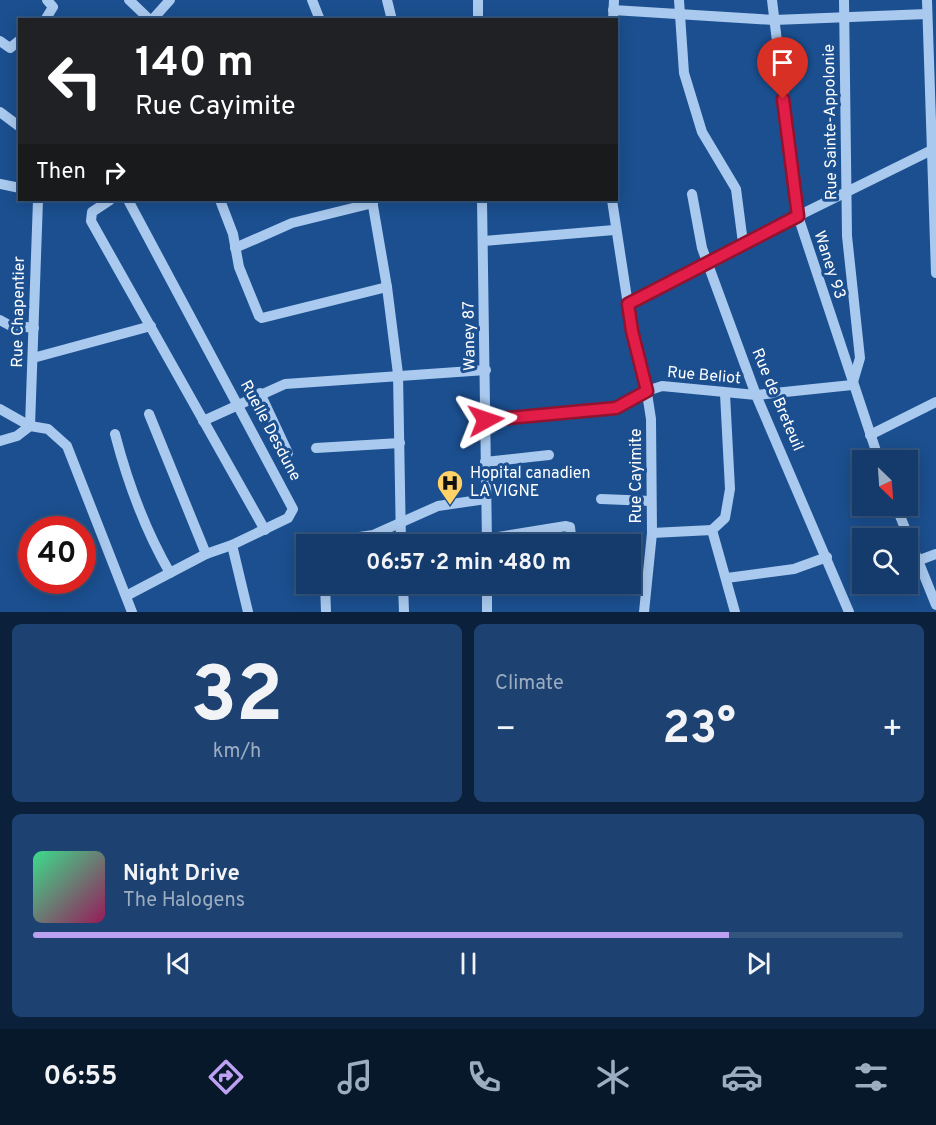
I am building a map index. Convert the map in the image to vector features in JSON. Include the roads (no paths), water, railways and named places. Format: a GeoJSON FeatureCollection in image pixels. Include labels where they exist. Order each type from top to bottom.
{"type":"FeatureCollection","features":[{"type":"Feature","properties":{"kind":"street"},"geometry":{"type":"LineString","coordinates":[[44,18],[54,7],[47,0]]}},
{"type":"Feature","properties":{"kind":"street"},"geometry":{"type":"LineString","coordinates":[[129,0],[149,18]]}},
{"type":"Feature","properties":{"kind":"street"},"geometry":{"type":"LineString","coordinates":[[153,18],[170,0]]}},
{"type":"Feature","properties":{"kind":"street"},"geometry":{"type":"LineString","coordinates":[[312,0],[319,18]]}},
{"type":"Feature","properties":{"kind":"street"},"geometry":{"type":"LineString","coordinates":[[387,0],[392,18]]}},
{"type":"Feature","properties":{"kind":"street"},"geometry":{"type":"LineString","coordinates":[[478,0],[478,18]]}},
{"type":"Feature","properties":{"kind":"street"},"geometry":{"type":"LineString","coordinates":[[679,0],[684,73],[702,132],[736,189],[743,243]]}},
{"type":"Feature","properties":{"kind":"street","name":"Waney 93"},"geometry":{"type":"LineString","coordinates":[[772,0],[798,216],[852,385],[875,450]]}},
{"type":"Feature","properties":{"kind":"street","name":"Rue Sainte-Appolonie"},"geometry":{"type":"LineString","coordinates":[[844,0],[847,236],[860,358],[852,385]]}},
{"type":"Feature","properties":{"kind":"street"},"geometry":{"type":"LineString","coordinates":[[927,0],[932,55],[936,273]]}},
{"type":"Feature","properties":{"kind":"street"},"geometry":{"type":"LineString","coordinates":[[613,10],[679,16],[774,20],[927,14]]}},
{"type":"Feature","properties":{"kind":"street"},"geometry":{"type":"LineString","coordinates":[[0,40],[10,48],[18,42]]}},
{"type":"Feature","properties":{"kind":"street"},"geometry":{"type":"LineString","coordinates":[[0,112],[18,126]]}},
{"type":"Feature","properties":{"kind":"street"},"geometry":{"type":"LineString","coordinates":[[628,304],[743,243],[935,149]]}},
{"type":"Feature","properties":{"kind":"street"},"geometry":{"type":"LineString","coordinates":[[0,184],[18,188]]}},
{"type":"Feature","properties":{"kind":"street","name":"Rue de Breteuil"},"geometry":{"type":"LineString","coordinates":[[692,194],[707,262],[756,395],[849,612]]}},
{"type":"Feature","properties":{"kind":"street","name":"Rue Chapentier"},"geometry":{"type":"LineString","coordinates":[[30,426],[38,201]]}},
{"type":"Feature","properties":{"kind":"street"},"geometry":{"type":"LineString","coordinates":[[108,201],[92,212],[91,221],[265,530]]}},
{"type":"Feature","properties":{"kind":"street","name":"Ruelle Desdune"},"geometry":{"type":"LineString","coordinates":[[126,596],[206,554],[265,530],[288,518],[293,509],[129,201]]}},
{"type":"Feature","properties":{"kind":"street"},"geometry":{"type":"LineString","coordinates":[[220,201],[239,267],[259,316],[262,318],[387,287]]}},
{"type":"Feature","properties":{"kind":"street"},"geometry":{"type":"LineString","coordinates":[[235,248],[292,223],[372,201],[387,287],[398,374],[401,534]]}},
{"type":"Feature","properties":{"kind":"street","name":"Waney 87"},"geometry":{"type":"LineString","coordinates":[[483,201],[487,534]]}},
{"type":"Feature","properties":{"kind":"street","name":"Rue Cayimite"},"geometry":{"type":"LineString","coordinates":[[612,201],[614,230],[632,331],[647,391],[651,419],[652,533],[644,612]]}},
{"type":"Feature","properties":{"kind":"street"},"geometry":{"type":"LineString","coordinates":[[484,241],[614,230]]}},
{"type":"Feature","properties":{"kind":"street"},"geometry":{"type":"LineString","coordinates":[[0,320],[9,325],[34,328]]}},
{"type":"Feature","properties":{"kind":"street"},"geometry":{"type":"LineString","coordinates":[[33,358],[150,326]]}},
{"type":"Feature","properties":{"kind":"street"},"geometry":{"type":"LineString","coordinates":[[203,421],[260,393],[285,384],[398,374],[486,370]]}},
{"type":"Feature","properties":{"kind":"street","name":"Rue Beliot"},"geometry":{"type":"LineString","coordinates":[[486,420],[616,408],[647,391],[662,386],[725,394],[756,395],[852,385]]}},
{"type":"Feature","properties":{"kind":"street"},"geometry":{"type":"LineString","coordinates":[[260,393],[288,453]]}},
{"type":"Feature","properties":{"kind":"street"},"geometry":{"type":"LineString","coordinates":[[652,533],[712,530],[725,518],[730,489],[725,394]]}},
{"type":"Feature","properties":{"kind":"street"},"geometry":{"type":"LineString","coordinates":[[870,435],[936,402]]}},
{"type":"Feature","properties":{"kind":"street"},"geometry":{"type":"LineString","coordinates":[[0,409],[30,426],[48,429],[67,446],[132,612]]}},
{"type":"Feature","properties":{"kind":"street"},"geometry":{"type":"LineString","coordinates":[[149,414],[206,554]]}},
{"type":"Feature","properties":{"kind":"street"},"geometry":{"type":"LineString","coordinates":[[0,441],[17,436],[30,426]]}},
{"type":"Feature","properties":{"kind":"street"},"geometry":{"type":"LineString","coordinates":[[115,434],[129,488],[148,534],[170,573]]}},
{"type":"Feature","properties":{"kind":"street"},"geometry":{"type":"LineString","coordinates":[[316,448],[400,443]]}},
{"type":"Feature","properties":{"kind":"street"},"geometry":{"type":"LineString","coordinates":[[485,462],[549,455]]}},
{"type":"Feature","properties":{"kind":"street"},"geometry":{"type":"LineString","coordinates":[[375,534],[438,506],[486,499]]}},
{"type":"Feature","properties":{"kind":"street"},"geometry":{"type":"LineString","coordinates":[[601,499],[651,501]]}},
{"type":"Feature","properties":{"kind":"street"},"geometry":{"type":"LineString","coordinates":[[526,534],[566,526],[570,527],[571,534]]}},
{"type":"Feature","properties":{"kind":"street"},"geometry":{"type":"LineString","coordinates":[[712,530],[735,612]]}},
{"type":"Feature","properties":{"kind":"street"},"geometry":{"type":"LineString","coordinates":[[232,545],[248,612]]}},
{"type":"Feature","properties":{"kind":"street"},"geometry":{"type":"LineString","coordinates":[[918,561],[936,554]]}},
{"type":"Feature","properties":{"kind":"street"},"geometry":{"type":"LineString","coordinates":[[727,578],[794,569],[827,558]]}},
{"type":"Feature","properties":{"kind":"street"},"geometry":{"type":"LineString","coordinates":[[918,563],[936,605]]}},
{"type":"Feature","properties":{"kind":"street"},"geometry":{"type":"LineString","coordinates":[[325,594],[326,612]]}},
{"type":"Feature","properties":{"kind":"street"},"geometry":{"type":"LineString","coordinates":[[403,594],[404,612]]}},
{"type":"Feature","properties":{"kind":"street"},"geometry":{"type":"LineString","coordinates":[[487,594],[487,612]]}},
{"type":"Feature","properties":{"kind":"place","name":"Hopital canadien LA VIGNE"},"geometry":{"type":"Point","coordinates":[450,506]}}]}
